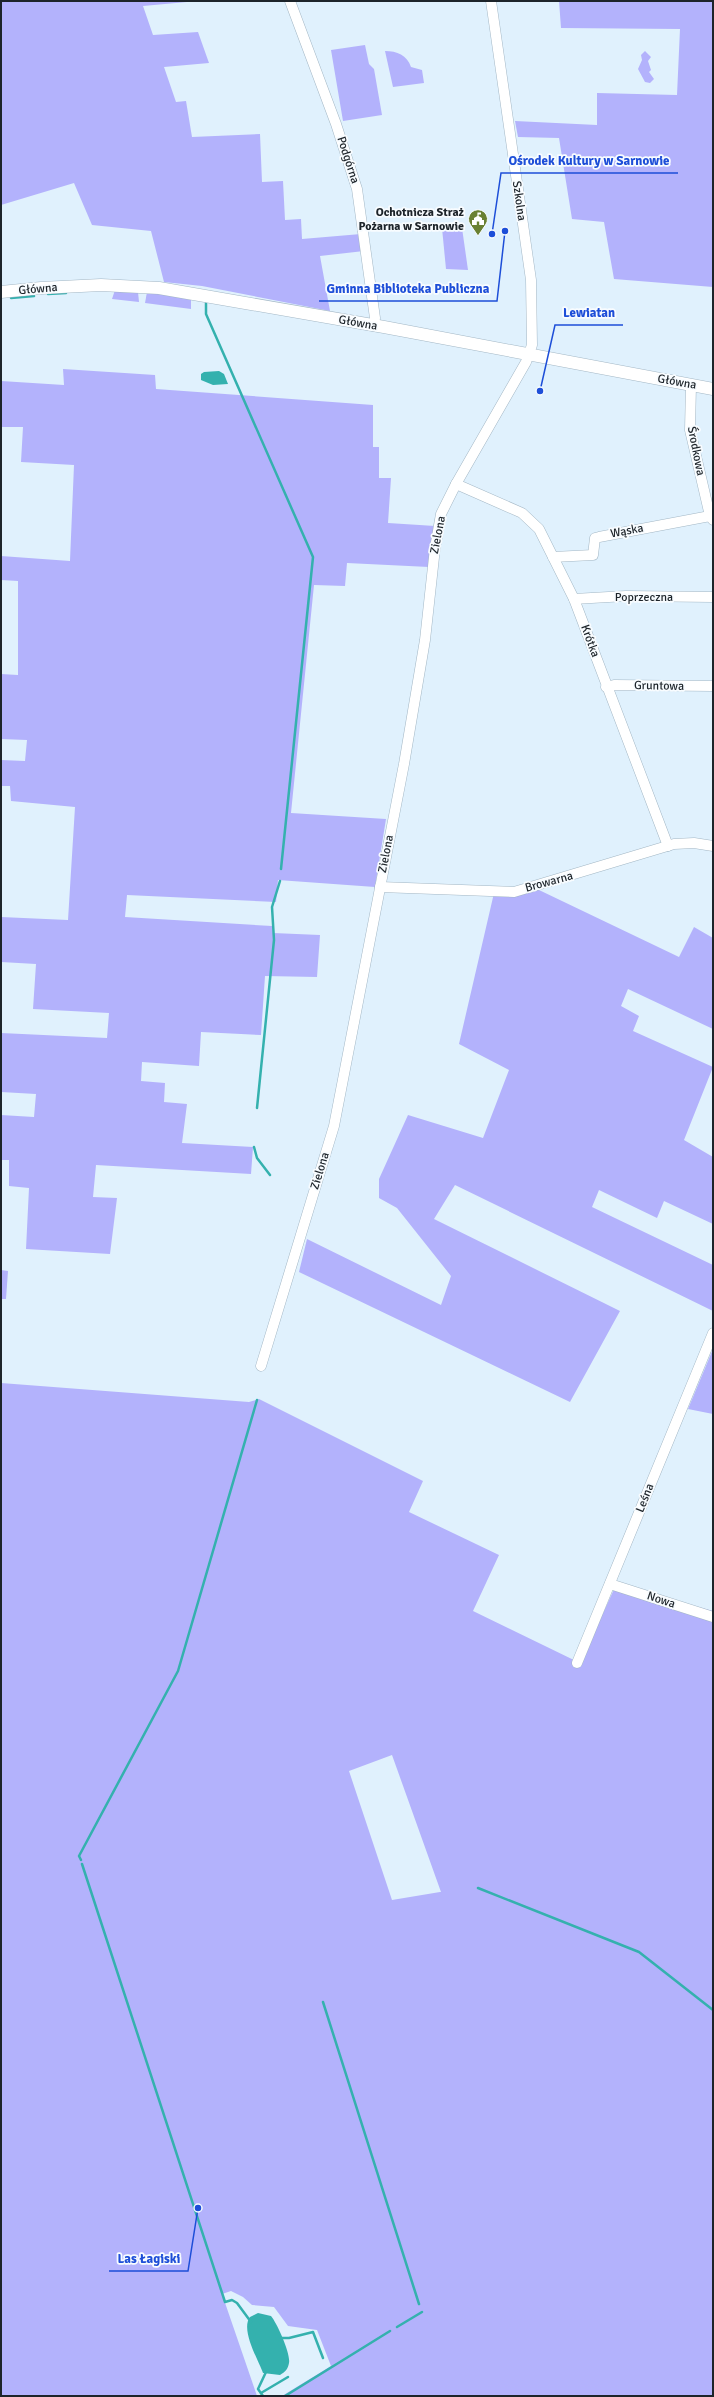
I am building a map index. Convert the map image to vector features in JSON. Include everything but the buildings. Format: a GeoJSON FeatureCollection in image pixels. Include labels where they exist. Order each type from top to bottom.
{"type":"FeatureCollection","features":[{"type":"Feature","properties":{"kind":"street","name":"Podgórna"},"geometry":{"type":"LineString","coordinates":[[290,1],[336,124],[357,189],[375,318],[374,326]]}},
{"type":"Feature","properties":{"kind":"street","name":"Szkolna"},"geometry":{"type":"LineString","coordinates":[[491,1],[531,280],[532,336],[529,354]]}},
{"type":"Feature","properties":{"kind":"street","name":"Główna"},"geometry":{"type":"LineString","coordinates":[[1,292],[41,288],[102,285],[159,288],[529,354],[713,389]]}},
{"type":"Feature","properties":{"kind":"street","name":"Zielona"},"geometry":{"type":"LineString","coordinates":[[261,1366],[334,1126],[426,640],[435,548],[441,514],[456,484],[529,354]]}},
{"type":"Feature","properties":{"kind":"street","name":"Środkowa"},"geometry":{"type":"LineString","coordinates":[[691,385],[690,430],[712,518]]}},
{"type":"Feature","properties":{"kind":"street","name":"Krótka"},"geometry":{"type":"LineString","coordinates":[[456,484],[528,518],[539,529],[574,599],[606,687],[668,846]]}},
{"type":"Feature","properties":{"kind":"street","name":"Wąska"},"geometry":{"type":"LineString","coordinates":[[554,557],[593,555],[595,538],[599,537],[712,518]]}},
{"type":"Feature","properties":{"kind":"street","name":"Poprzeczna"},"geometry":{"type":"LineString","coordinates":[[574,599],[626,596],[713,597]]}},
{"type":"Feature","properties":{"kind":"street","name":"Gruntowa"},"geometry":{"type":"LineString","coordinates":[[606,687],[614,685],[713,686]]}},
{"type":"Feature","properties":{"kind":"street","name":"Browarna"},"geometry":{"type":"LineString","coordinates":[[380,887],[514,892],[597,869],[668,846],[685,843],[713,846]]}},
{"type":"Feature","properties":{"kind":"street","name":"Leśna"},"geometry":{"type":"LineString","coordinates":[[577,1663],[713,1333]]}},
{"type":"Feature","properties":{"kind":"street","name":"Nowa"},"geometry":{"type":"LineString","coordinates":[[610,1584],[713,1616]]}},
{"type":"Feature","properties":{"kind":"shaded area"},"geometry":{"type":"Polygon","coordinates":[[[1,1],[198,1],[143,6],[153,35],[198,32],[209,63],[164,67],[176,102],[186,101],[192,137],[260,134],[262,182],[283,181],[285,220],[301,219],[302,239],[361,234],[364,251],[320,256],[330,311],[202,286],[164,282],[151,231],[92,225],[74,183],[1,205],[1,1]]]}},
{"type":"Feature","properties":{"kind":"shaded area"},"geometry":{"type":"Polygon","coordinates":[[[559,1],[713,1],[713,287],[614,279],[604,222],[572,219],[559,138],[518,137],[515,121],[597,125],[597,93],[677,95],[680,29],[561,28],[559,1]]]}},
{"type":"Feature","properties":{"kind":"shaded area"},"geometry":{"type":"Polygon","coordinates":[[[365,45],[369,64],[374,69],[382,115],[343,121],[331,50],[365,45]]]}},
{"type":"Feature","properties":{"kind":"shaded area"},"geometry":{"type":"Polygon","coordinates":[[[385,51],[401,54],[407,59],[411,67],[422,70],[424,83],[393,87],[385,51]]]}},
{"type":"Feature","properties":{"kind":"shaded area"},"geometry":{"type":"Polygon","coordinates":[[[645,51],[651,57],[648,61],[651,70],[649,72],[654,79],[650,83],[645,82],[638,69],[642,60],[641,55],[645,51]]]}},
{"type":"Feature","properties":{"kind":"shaded area"},"geometry":{"type":"Polygon","coordinates":[[[442,228],[462,228],[468,270],[446,269],[442,228]]]}},
{"type":"Feature","properties":{"kind":"shaded area"},"geometry":{"type":"Polygon","coordinates":[[[115,290],[138,292],[139,302],[112,299],[115,290]]]}},
{"type":"Feature","properties":{"kind":"shaded area"},"geometry":{"type":"Polygon","coordinates":[[[147,292],[191,298],[191,309],[145,303],[147,292]]]}},
{"type":"Feature","properties":{"kind":"shaded area"},"geometry":{"type":"Polygon","coordinates":[[[63,369],[155,375],[156,389],[373,405],[373,447],[379,447],[379,478],[391,478],[388,523],[435,526],[429,567],[347,563],[345,586],[314,585],[291,813],[386,819],[375,887],[278,880],[276,902],[127,895],[125,917],[272,926],[273,933],[320,935],[317,977],[265,976],[261,1035],[201,1032],[199,1066],[142,1062],[141,1081],[165,1083],[164,1102],[187,1104],[182,1143],[253,1147],[251,1174],[96,1165],[93,1197],[117,1198],[110,1254],[26,1249],[29,1188],[9,1186],[9,1160],[1,1160],[1,1115],[34,1117],[36,1094],[1,1092],[1,1033],[107,1038],[109,1013],[33,1009],[36,964],[1,962],[1,917],[68,920],[75,807],[11,801],[10,786],[1,786],[1,760],[25,761],[27,740],[1,739],[1,674],[18,675],[18,581],[1,580],[1,556],[70,561],[74,465],[21,462],[23,427],[1,427],[1,381],[64,385],[63,369]]]}},
{"type":"Feature","properties":{"kind":"shaded area"},"geometry":{"type":"Polygon","coordinates":[[[219,371],[224,374],[228,384],[213,385],[201,380],[201,374],[204,372],[219,371]]]}},
{"type":"Feature","properties":{"kind":"shaded area"},"geometry":{"type":"Polygon","coordinates":[[[539,890],[679,957],[694,927],[713,938],[713,1029],[628,989],[621,1006],[639,1016],[633,1031],[713,1067],[684,1140],[713,1157],[713,1224],[664,1201],[657,1218],[599,1190],[592,1207],[713,1265],[713,1311],[455,1185],[434,1219],[620,1311],[570,1402],[299,1272],[307,1239],[441,1305],[451,1276],[397,1208],[379,1198],[379,1179],[408,1115],[483,1138],[509,1070],[459,1044],[494,893],[539,890]]]}},
{"type":"Feature","properties":{"kind":"shaded area"},"geometry":{"type":"Polygon","coordinates":[[[1,1270],[8,1271],[6,1299],[1,1299],[1,1270]]]}},
{"type":"Feature","properties":{"kind":"shaded area"},"geometry":{"type":"Polygon","coordinates":[[[713,1349],[713,1414],[688,1409],[713,1349]]]}},
{"type":"Feature","properties":{"kind":"shaded area"},"geometry":{"type":"Polygon","coordinates":[[[1,1383],[249,1402],[259,1399],[423,1481],[409,1512],[499,1555],[473,1611],[580,1663],[616,1585],[713,1611],[713,2396],[282,2396],[331,2366],[317,2330],[288,2326],[274,2307],[252,2305],[243,2297],[231,2291],[222,2294],[257,2396],[1,2396],[1,1383]],[[392,1755],[349,1771],[392,1900],[441,1892],[392,1755]]]}},
{"type":"Feature","properties":{"kind":"shaded area"},"geometry":{"type":"Polygon","coordinates":[[[258,2313],[271,2316],[286,2346],[289,2363],[286,2370],[280,2375],[263,2373],[251,2345],[247,2330],[248,2323],[250,2317],[258,2313]]]}},
{"type":"Feature","properties":{"kind":"waterway"},"geometry":{"type":"LineString","coordinates":[[48,294],[66,293]]}},
{"type":"Feature","properties":{"kind":"waterway"},"geometry":{"type":"LineString","coordinates":[[11,298],[34,296]]}},
{"type":"Feature","properties":{"kind":"waterway"},"geometry":{"type":"LineString","coordinates":[[206,303],[206,314],[313,557],[281,869]]}},
{"type":"Feature","properties":{"kind":"waterway"},"geometry":{"type":"LineString","coordinates":[[257,1108],[274,940],[272,907],[280,881]]}},
{"type":"Feature","properties":{"kind":"waterway"},"geometry":{"type":"LineString","coordinates":[[254,1147],[257,1158],[270,1175]]}},
{"type":"Feature","properties":{"kind":"waterway"},"geometry":{"type":"LineString","coordinates":[[81,1860],[79,1856],[178,1671],[257,1400]]}},
{"type":"Feature","properties":{"kind":"waterway"},"geometry":{"type":"LineString","coordinates":[[82,1864],[225,2302],[232,2300],[237,2303],[251,2322]]}},
{"type":"Feature","properties":{"kind":"waterway"},"geometry":{"type":"LineString","coordinates":[[478,1888],[639,1952],[713,2010]]}},
{"type":"Feature","properties":{"kind":"waterway"},"geometry":{"type":"LineString","coordinates":[[323,2002],[419,2304]]}},
{"type":"Feature","properties":{"kind":"waterway"},"geometry":{"type":"LineString","coordinates":[[397,2327],[422,2312]]}},
{"type":"Feature","properties":{"kind":"waterway"},"geometry":{"type":"LineString","coordinates":[[285,2396],[390,2331]]}},
{"type":"Feature","properties":{"kind":"waterway"},"geometry":{"type":"LineString","coordinates":[[281,2338],[289,2338],[313,2332],[323,2358]]}},
{"type":"Feature","properties":{"kind":"waterway"},"geometry":{"type":"LineString","coordinates":[[263,2396],[258,2389],[266,2372]]}},
{"type":"Feature","properties":{"kind":"waterway"},"geometry":{"type":"LineString","coordinates":[[261,2393],[288,2377]]}},
{"type":"Feature","properties":{"kind":"place","name":"Gminna Biblioteka Publiczna"},"geometry":{"type":"Point","coordinates":[505,231]}},
{"type":"Feature","properties":{"kind":"place","name":"Ośrodek Kultury w Sarnowie"},"geometry":{"type":"Point","coordinates":[492,234]}},
{"type":"Feature","properties":{"kind":"place","name":"Ochotnicza Straż Pożarna w Sarnowie"},"geometry":{"type":"Point","coordinates":[478,236]}},
{"type":"Feature","properties":{"kind":"place","name":"Lewiatan"},"geometry":{"type":"Point","coordinates":[540,391]}},
{"type":"Feature","properties":{"kind":"place","name":"Las Łagiski"},"geometry":{"type":"Point","coordinates":[198,2208]}}]}
